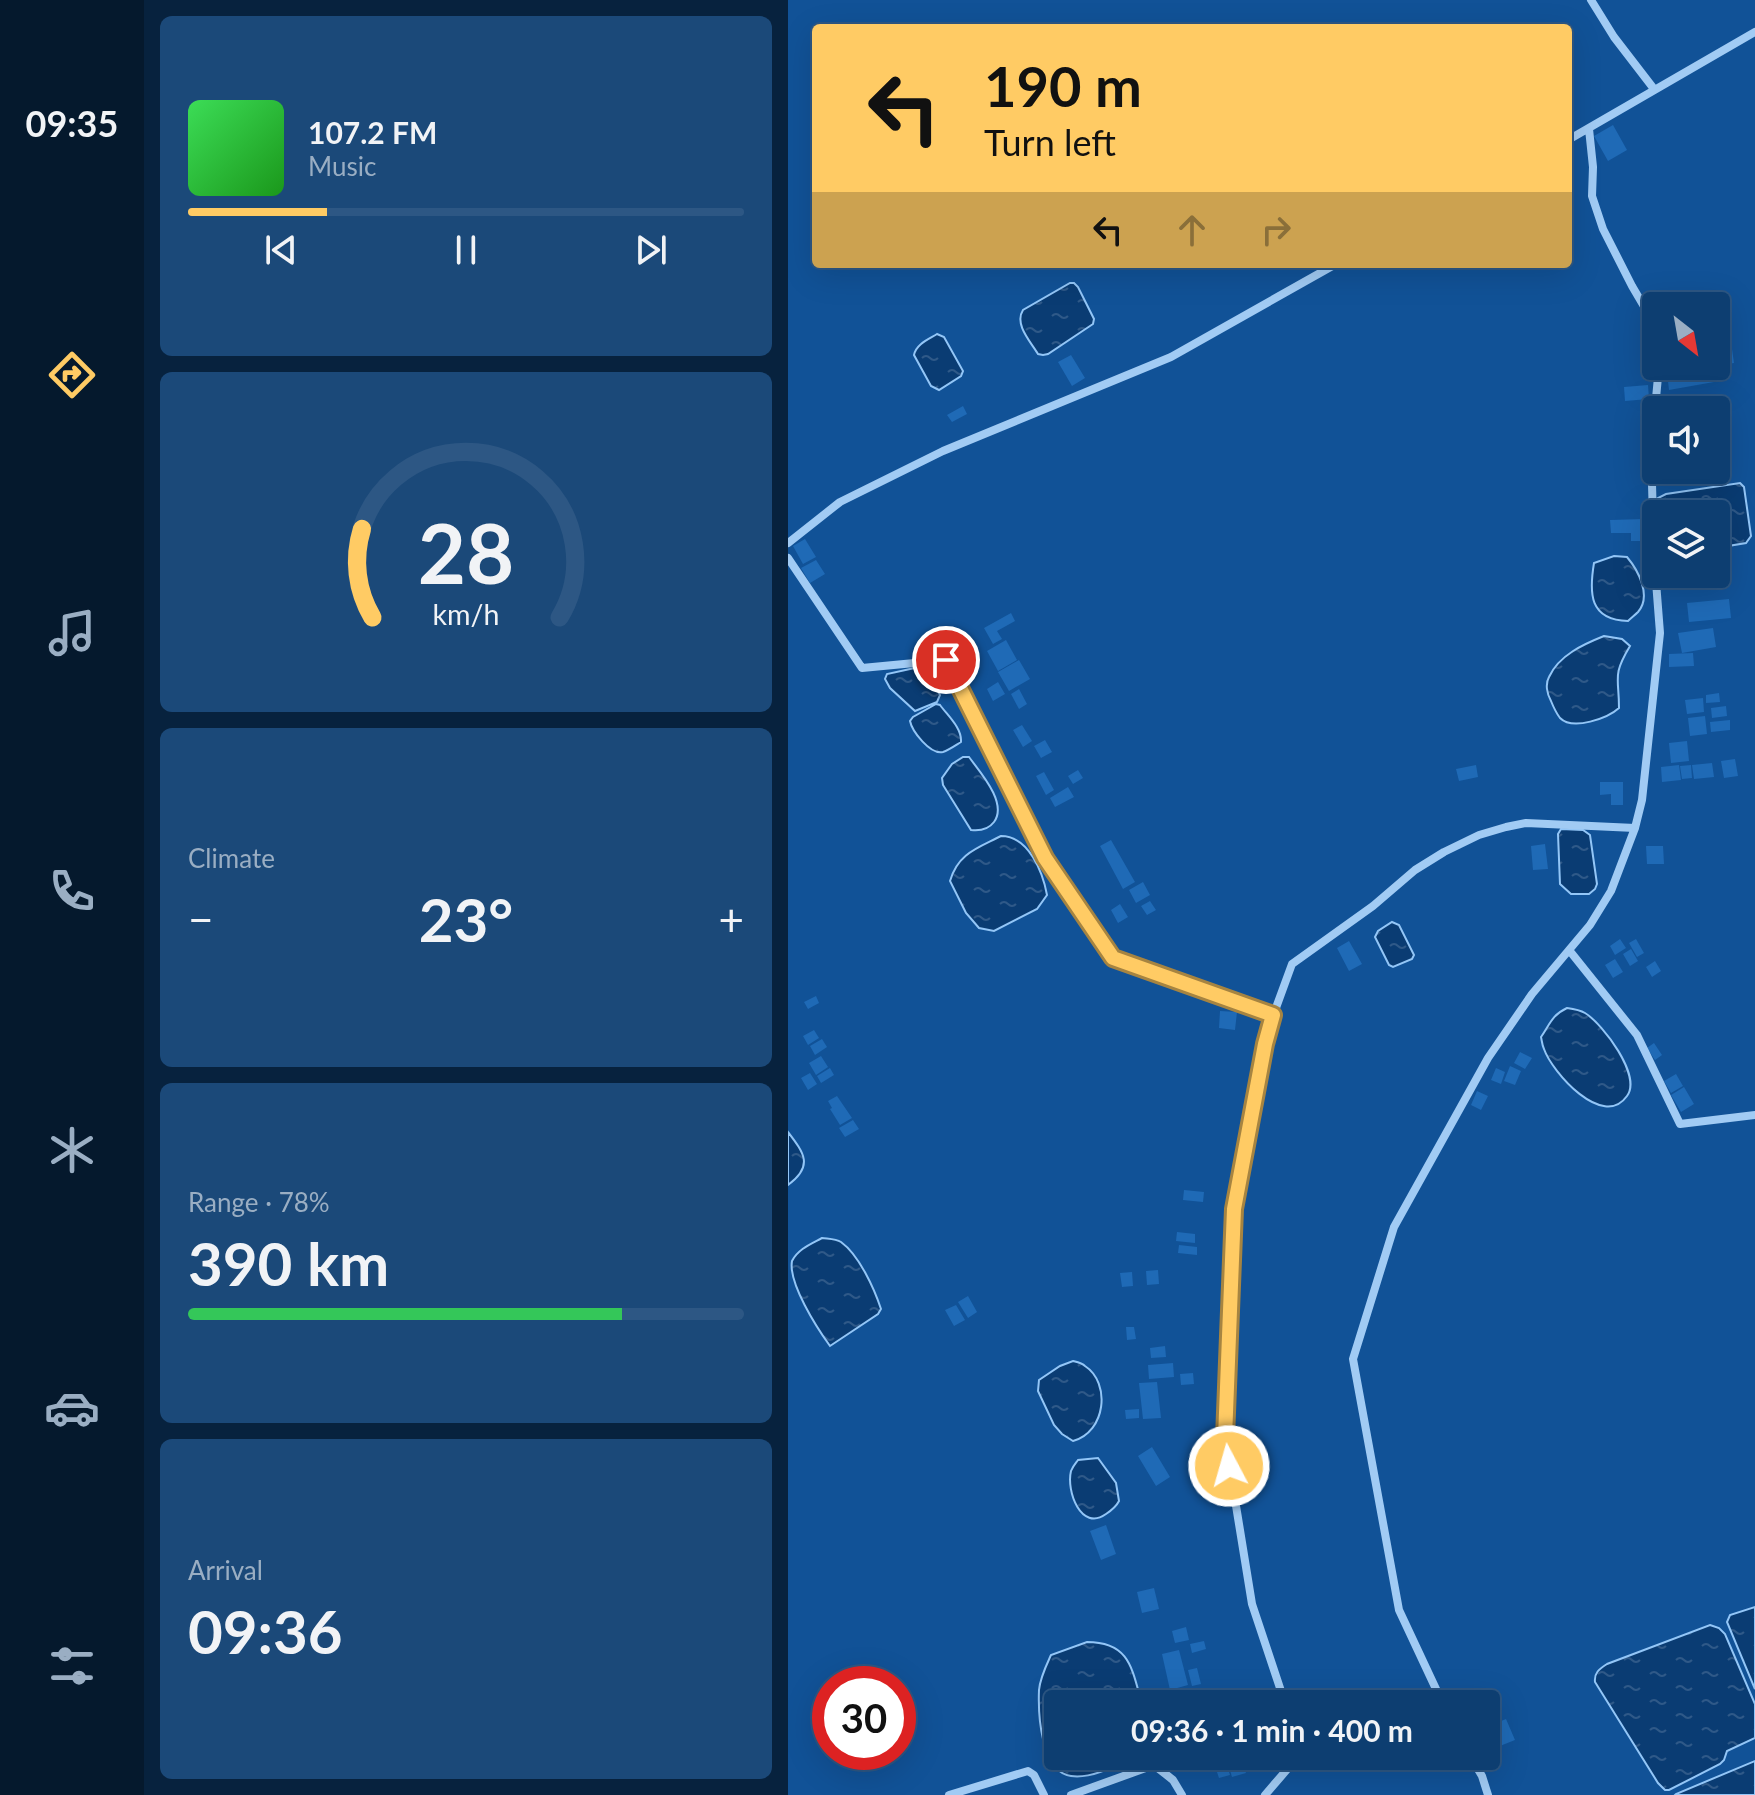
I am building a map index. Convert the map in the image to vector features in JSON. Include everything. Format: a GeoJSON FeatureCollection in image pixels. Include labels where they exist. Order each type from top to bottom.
{"type":"FeatureCollection","features":[{"type":"Feature","properties":{"kind":"street"},"geometry":{"type":"LineString","coordinates":[[1591,0],[1614,37],[1654,89]]}},
{"type":"Feature","properties":{"kind":"street"},"geometry":{"type":"LineString","coordinates":[[1572,138],[1755,32]]}},
{"type":"Feature","properties":{"kind":"street"},"geometry":{"type":"LineString","coordinates":[[1589,129],[1592,196],[1603,229],[1642,303]]}},
{"type":"Feature","properties":{"kind":"street"},"geometry":{"type":"LineString","coordinates":[[788,543],[840,502],[943,451],[1171,357],[1329,268]]}},
{"type":"Feature","properties":{"kind":"street"},"geometry":{"type":"LineString","coordinates":[[1436,1690],[1399,1610],[1353,1359],[1394,1227],[1488,1058],[1532,994],[1590,925],[1611,891],[1635,828],[1642,800],[1660,633],[1652,484],[1658,380]]}},
{"type":"Feature","properties":{"kind":"street"},"geometry":{"type":"LineString","coordinates":[[788,558],[862,668],[946,660],[1045,858],[1113,958],[1273,1015]]}},
{"type":"Feature","properties":{"kind":"street"},"geometry":{"type":"LineString","coordinates":[[1281,1690],[1252,1604],[1225,1438],[1234,1209],[1269,1027],[1292,964],[1373,906],[1415,870],[1479,835],[1526,823],[1635,828]]}},
{"type":"Feature","properties":{"kind":"street"},"geometry":{"type":"LineString","coordinates":[[1569,950],[1637,1035],[1680,1124],[1755,1115]]}},
{"type":"Feature","properties":{"kind":"street"},"geometry":{"type":"LineString","coordinates":[[1071,1795],[1154,1765],[1173,1780],[1182,1795]]}},
{"type":"Feature","properties":{"kind":"street"},"geometry":{"type":"LineString","coordinates":[[1265,1795],[1287,1770]]}},
{"type":"Feature","properties":{"kind":"street"},"geometry":{"type":"LineString","coordinates":[[1478,1770],[1488,1795]]}},
{"type":"Feature","properties":{"kind":"street"},"geometry":{"type":"LineString","coordinates":[[949,1795],[1028,1771],[1034,1775],[1044,1795]]}},
{"type":"Feature","properties":{"kind":"water"},"geometry":{"type":"Polygon","coordinates":[[[1070,283],[1078,287],[1094,319],[1093,324],[1048,354],[1038,354],[1022,327],[1023,310],[1070,283]]]}},
{"type":"Feature","properties":{"kind":"water"},"geometry":{"type":"Polygon","coordinates":[[[937,334],[944,337],[963,371],[961,376],[939,390],[931,386],[914,355],[920,345],[937,334]]]}},
{"type":"Feature","properties":{"kind":"water"},"geometry":{"type":"Polygon","coordinates":[[[1740,483],[1744,487],[1751,536],[1746,543],[1730,546],[1730,500],[1656,500],[1666,494],[1740,483]]]}},
{"type":"Feature","properties":{"kind":"water"},"geometry":{"type":"Polygon","coordinates":[[[1614,556],[1627,557],[1635,569],[1644,598],[1638,612],[1628,621],[1606,616],[1594,603],[1594,563],[1614,556]]]}},
{"type":"Feature","properties":{"kind":"water"},"geometry":{"type":"Polygon","coordinates":[[[1604,636],[1622,639],[1630,646],[1619,671],[1619,708],[1590,722],[1566,722],[1560,718],[1548,695],[1549,677],[1566,656],[1604,636]]]}},
{"type":"Feature","properties":{"kind":"water"},"geometry":{"type":"Polygon","coordinates":[[[924,666],[940,695],[937,702],[915,711],[890,688],[885,679],[887,674],[924,666]]]}},
{"type":"Feature","properties":{"kind":"water"},"geometry":{"type":"Polygon","coordinates":[[[936,704],[954,722],[961,737],[961,742],[943,752],[927,746],[910,721],[936,704]]]}},
{"type":"Feature","properties":{"kind":"water"},"geometry":{"type":"Polygon","coordinates":[[[969,757],[985,779],[998,806],[994,822],[984,829],[971,830],[943,785],[942,778],[952,764],[969,757]]]}},
{"type":"Feature","properties":{"kind":"water"},"geometry":{"type":"Polygon","coordinates":[[[1561,829],[1583,830],[1590,835],[1597,884],[1589,894],[1571,894],[1560,884],[1558,834],[1561,829]]]}},
{"type":"Feature","properties":{"kind":"water"},"geometry":{"type":"Polygon","coordinates":[[[1001,836],[1019,842],[1027,849],[1042,876],[1047,895],[1037,909],[994,931],[979,928],[966,913],[950,881],[964,858],[1001,836]]]}},
{"type":"Feature","properties":{"kind":"water"},"geometry":{"type":"Polygon","coordinates":[[[1392,922],[1399,925],[1414,955],[1412,959],[1393,967],[1389,965],[1375,937],[1378,931],[1392,922]]]}},
{"type":"Feature","properties":{"kind":"water"},"geometry":{"type":"Polygon","coordinates":[[[1567,1008],[1581,1011],[1593,1019],[1625,1064],[1630,1087],[1627,1096],[1617,1105],[1605,1106],[1580,1094],[1557,1071],[1543,1048],[1541,1037],[1555,1017],[1567,1008]]]}},
{"type":"Feature","properties":{"kind":"water"},"geometry":{"type":"Polygon","coordinates":[[[788,1132],[802,1153],[804,1165],[788,1185],[788,1132]]]}},
{"type":"Feature","properties":{"kind":"water"},"geometry":{"type":"Polygon","coordinates":[[[822,1238],[841,1242],[854,1255],[881,1309],[830,1346],[805,1305],[792,1270],[792,1261],[798,1253],[822,1238]]]}},
{"type":"Feature","properties":{"kind":"water"},"geometry":{"type":"Polygon","coordinates":[[[1073,1361],[1093,1374],[1099,1384],[1101,1406],[1092,1428],[1073,1441],[1054,1425],[1038,1391],[1039,1380],[1073,1361]]]}},
{"type":"Feature","properties":{"kind":"water"},"geometry":{"type":"Polygon","coordinates":[[[1098,1458],[1116,1483],[1119,1501],[1106,1514],[1089,1518],[1077,1507],[1073,1498],[1071,1471],[1078,1460],[1098,1458]]]}},
{"type":"Feature","properties":{"kind":"water"},"geometry":{"type":"Polygon","coordinates":[[[1755,1607],[1755,1689],[1727,1622],[1730,1615],[1755,1607]]]}},
{"type":"Feature","properties":{"kind":"water"},"geometry":{"type":"Polygon","coordinates":[[[1710,1625],[1725,1634],[1755,1704],[1755,1738],[1727,1751],[1720,1764],[1665,1790],[1595,1682],[1595,1676],[1607,1664],[1710,1625]]]}},
{"type":"Feature","properties":{"kind":"water"},"geometry":{"type":"Polygon","coordinates":[[[1087,1642],[1112,1647],[1127,1660],[1138,1690],[1044,1690],[1044,1744],[1039,1690],[1051,1655],[1087,1642]]]}},
{"type":"Feature","properties":{"kind":"water"},"geometry":{"type":"Polygon","coordinates":[[[1755,1761],[1755,1795],[1675,1795],[1676,1794],[1755,1761]]]}},
{"type":"Feature","properties":{"kind":"water"},"geometry":{"type":"Polygon","coordinates":[[[1059,1770],[1104,1770],[1079,1776],[1059,1770]]]}},
{"type":"Feature","properties":{"kind":"building"},"geometry":{"type":"Polygon","coordinates":[[[1613,125],[1627,150],[1608,161],[1594,136],[1613,125]]]}},
{"type":"Feature","properties":{"kind":"building"},"geometry":{"type":"Polygon","coordinates":[[[1730,335],[1734,363],[1730,364],[1730,335]]]}},
{"type":"Feature","properties":{"kind":"building"},"geometry":{"type":"Polygon","coordinates":[[[1071,355],[1085,378],[1072,386],[1058,362],[1071,355]]]}},
{"type":"Feature","properties":{"kind":"building"},"geometry":{"type":"Polygon","coordinates":[[[1714,380],[1714,382],[1669,390],[1668,381],[1714,380]]]}},
{"type":"Feature","properties":{"kind":"building"},"geometry":{"type":"Polygon","coordinates":[[[1648,385],[1649,396],[1625,401],[1624,387],[1648,385]]]}},
{"type":"Feature","properties":{"kind":"building"},"geometry":{"type":"Polygon","coordinates":[[[963,406],[967,414],[952,422],[947,415],[963,406]]]}},
{"type":"Feature","properties":{"kind":"building"},"geometry":{"type":"Polygon","coordinates":[[[1642,519],[1642,541],[1631,541],[1631,533],[1611,533],[1610,520],[1642,519]]]}},
{"type":"Feature","properties":{"kind":"building"},"geometry":{"type":"Polygon","coordinates":[[[805,539],[816,557],[803,564],[793,546],[805,539]]]}},
{"type":"Feature","properties":{"kind":"building"},"geometry":{"type":"Polygon","coordinates":[[[816,560],[825,574],[810,583],[801,568],[816,560]]]}},
{"type":"Feature","properties":{"kind":"building"},"geometry":{"type":"Polygon","coordinates":[[[1729,599],[1731,618],[1689,622],[1687,603],[1729,599]]]}},
{"type":"Feature","properties":{"kind":"building"},"geometry":{"type":"Polygon","coordinates":[[[1011,613],[1015,621],[997,631],[1002,639],[993,644],[984,628],[1011,613]]]}},
{"type":"Feature","properties":{"kind":"building"},"geometry":{"type":"Polygon","coordinates":[[[1713,628],[1716,647],[1682,653],[1678,633],[1713,628]]]}},
{"type":"Feature","properties":{"kind":"building"},"geometry":{"type":"Polygon","coordinates":[[[1006,640],[1017,660],[998,671],[987,651],[1006,640]]]}},
{"type":"Feature","properties":{"kind":"building"},"geometry":{"type":"Polygon","coordinates":[[[1693,653],[1694,666],[1669,667],[1669,654],[1693,653]]]}},
{"type":"Feature","properties":{"kind":"building"},"geometry":{"type":"Polygon","coordinates":[[[1019,660],[1030,679],[1009,691],[998,672],[1019,660]]]}},
{"type":"Feature","properties":{"kind":"building"},"geometry":{"type":"Polygon","coordinates":[[[998,682],[1005,694],[993,701],[987,689],[998,682]]]}},
{"type":"Feature","properties":{"kind":"building"},"geometry":{"type":"Polygon","coordinates":[[[1019,689],[1027,704],[1019,709],[1011,694],[1019,689]]]}},
{"type":"Feature","properties":{"kind":"building"},"geometry":{"type":"Polygon","coordinates":[[[1719,693],[1720,702],[1706,703],[1706,695],[1719,693]]]}},
{"type":"Feature","properties":{"kind":"building"},"geometry":{"type":"Polygon","coordinates":[[[1703,698],[1704,712],[1687,714],[1685,700],[1703,698]]]}},
{"type":"Feature","properties":{"kind":"building"},"geometry":{"type":"Polygon","coordinates":[[[1726,706],[1727,716],[1712,718],[1711,708],[1726,706]]]}},
{"type":"Feature","properties":{"kind":"building"},"geometry":{"type":"Polygon","coordinates":[[[1705,716],[1707,734],[1690,736],[1688,718],[1705,716]]]}},
{"type":"Feature","properties":{"kind":"building"},"geometry":{"type":"Polygon","coordinates":[[[1730,720],[1730,730],[1711,732],[1710,722],[1730,720]]]}},
{"type":"Feature","properties":{"kind":"building"},"geometry":{"type":"Polygon","coordinates":[[[1022,725],[1032,741],[1023,747],[1013,730],[1022,725]]]}},
{"type":"Feature","properties":{"kind":"building"},"geometry":{"type":"Polygon","coordinates":[[[1045,740],[1052,752],[1041,758],[1034,746],[1045,740]]]}},
{"type":"Feature","properties":{"kind":"building"},"geometry":{"type":"Polygon","coordinates":[[[1687,741],[1689,761],[1671,763],[1669,743],[1687,741]]]}},
{"type":"Feature","properties":{"kind":"building"},"geometry":{"type":"Polygon","coordinates":[[[1735,759],[1738,776],[1724,778],[1721,761],[1735,759]]]}},
{"type":"Feature","properties":{"kind":"building"},"geometry":{"type":"Polygon","coordinates":[[[1712,763],[1714,777],[1694,779],[1692,765],[1712,763]]]}},
{"type":"Feature","properties":{"kind":"building"},"geometry":{"type":"Polygon","coordinates":[[[1476,765],[1478,777],[1459,781],[1456,769],[1476,765]]]}},
{"type":"Feature","properties":{"kind":"building"},"geometry":{"type":"Polygon","coordinates":[[[1679,765],[1681,780],[1662,782],[1661,767],[1679,765]]]}},
{"type":"Feature","properties":{"kind":"building"},"geometry":{"type":"Polygon","coordinates":[[[1691,765],[1692,778],[1682,779],[1680,766],[1691,765]]]}},
{"type":"Feature","properties":{"kind":"building"},"geometry":{"type":"Polygon","coordinates":[[[1078,770],[1083,778],[1073,784],[1068,776],[1078,770]]]}},
{"type":"Feature","properties":{"kind":"building"},"geometry":{"type":"Polygon","coordinates":[[[1044,772],[1054,790],[1046,795],[1036,776],[1044,772]]]}},
{"type":"Feature","properties":{"kind":"building"},"geometry":{"type":"Polygon","coordinates":[[[1600,782],[1623,782],[1623,805],[1611,805],[1611,794],[1600,795],[1600,782]]]}},
{"type":"Feature","properties":{"kind":"building"},"geometry":{"type":"Polygon","coordinates":[[[1068,787],[1074,797],[1055,807],[1050,798],[1068,787]]]}},
{"type":"Feature","properties":{"kind":"building"},"geometry":{"type":"Polygon","coordinates":[[[1111,840],[1135,882],[1123,889],[1100,846],[1111,840]]]}},
{"type":"Feature","properties":{"kind":"building"},"geometry":{"type":"Polygon","coordinates":[[[1545,844],[1548,869],[1533,870],[1531,846],[1545,844]]]}},
{"type":"Feature","properties":{"kind":"building"},"geometry":{"type":"Polygon","coordinates":[[[1646,846],[1663,846],[1664,864],[1647,864],[1646,846]]]}},
{"type":"Feature","properties":{"kind":"building"},"geometry":{"type":"Polygon","coordinates":[[[1143,882],[1150,895],[1136,903],[1129,890],[1143,882]]]}},
{"type":"Feature","properties":{"kind":"building"},"geometry":{"type":"Polygon","coordinates":[[[1150,901],[1156,910],[1147,915],[1141,906],[1150,901]]]}},
{"type":"Feature","properties":{"kind":"building"},"geometry":{"type":"Polygon","coordinates":[[[1120,904],[1128,917],[1118,923],[1111,910],[1120,904]]]}},
{"type":"Feature","properties":{"kind":"building"},"geometry":{"type":"Polygon","coordinates":[[[1620,939],[1626,948],[1615,955],[1610,946],[1620,939]]]}},
{"type":"Feature","properties":{"kind":"building"},"geometry":{"type":"Polygon","coordinates":[[[1636,939],[1644,953],[1637,957],[1629,943],[1636,939]]]}},
{"type":"Feature","properties":{"kind":"building"},"geometry":{"type":"Polygon","coordinates":[[[1349,941],[1362,964],[1349,971],[1337,948],[1349,941]]]}},
{"type":"Feature","properties":{"kind":"building"},"geometry":{"type":"Polygon","coordinates":[[[1631,949],[1638,961],[1630,966],[1623,954],[1631,949]]]}},
{"type":"Feature","properties":{"kind":"building"},"geometry":{"type":"Polygon","coordinates":[[[1615,959],[1623,972],[1613,978],[1605,965],[1615,959]]]}},
{"type":"Feature","properties":{"kind":"building"},"geometry":{"type":"Polygon","coordinates":[[[1655,961],[1661,971],[1652,977],[1646,967],[1655,961]]]}},
{"type":"Feature","properties":{"kind":"building"},"geometry":{"type":"Polygon","coordinates":[[[816,996],[819,1003],[808,1009],[804,1002],[816,996]]]}},
{"type":"Feature","properties":{"kind":"building"},"geometry":{"type":"Polygon","coordinates":[[[1220,1011],[1237,1012],[1235,1030],[1219,1028],[1220,1011]]]}},
{"type":"Feature","properties":{"kind":"building"},"geometry":{"type":"Polygon","coordinates":[[[814,1030],[819,1038],[808,1045],[803,1036],[814,1030]]]}},
{"type":"Feature","properties":{"kind":"building"},"geometry":{"type":"Polygon","coordinates":[[[822,1039],[827,1047],[815,1055],[810,1046],[822,1039]]]}},
{"type":"Feature","properties":{"kind":"building"},"geometry":{"type":"Polygon","coordinates":[[[1654,1043],[1662,1055],[1655,1060],[1647,1048],[1654,1043]]]}},
{"type":"Feature","properties":{"kind":"building"},"geometry":{"type":"Polygon","coordinates":[[[1520,1052],[1532,1058],[1525,1069],[1514,1063],[1520,1052]]]}},
{"type":"Feature","properties":{"kind":"building"},"geometry":{"type":"Polygon","coordinates":[[[821,1056],[828,1067],[816,1075],[809,1063],[821,1056]]]}},
{"type":"Feature","properties":{"kind":"building"},"geometry":{"type":"Polygon","coordinates":[[[1510,1066],[1521,1071],[1515,1085],[1504,1081],[1510,1066]]]}},
{"type":"Feature","properties":{"kind":"building"},"geometry":{"type":"Polygon","coordinates":[[[830,1068],[834,1075],[821,1083],[817,1076],[830,1068]]]}},
{"type":"Feature","properties":{"kind":"building"},"geometry":{"type":"Polygon","coordinates":[[[1496,1068],[1505,1072],[1501,1084],[1491,1080],[1496,1068]]]}},
{"type":"Feature","properties":{"kind":"building"},"geometry":{"type":"Polygon","coordinates":[[[810,1073],[817,1084],[808,1090],[801,1078],[810,1073]]]}},
{"type":"Feature","properties":{"kind":"building"},"geometry":{"type":"Polygon","coordinates":[[[1676,1074],[1683,1086],[1671,1093],[1664,1081],[1676,1074]]]}},
{"type":"Feature","properties":{"kind":"building"},"geometry":{"type":"Polygon","coordinates":[[[1684,1087],[1694,1104],[1681,1112],[1671,1095],[1684,1087]]]}},
{"type":"Feature","properties":{"kind":"building"},"geometry":{"type":"Polygon","coordinates":[[[1477,1091],[1488,1096],[1481,1110],[1471,1105],[1477,1091]]]}},
{"type":"Feature","properties":{"kind":"building"},"geometry":{"type":"Polygon","coordinates":[[[837,1096],[852,1118],[840,1125],[828,1101],[837,1096]]]}},
{"type":"Feature","properties":{"kind":"building"},"geometry":{"type":"Polygon","coordinates":[[[853,1120],[859,1129],[845,1137],[839,1128],[853,1120]]]}},
{"type":"Feature","properties":{"kind":"building"},"geometry":{"type":"Polygon","coordinates":[[[1184,1190],[1204,1192],[1203,1202],[1183,1200],[1184,1190]]]}},
{"type":"Feature","properties":{"kind":"building"},"geometry":{"type":"Polygon","coordinates":[[[1177,1232],[1195,1234],[1195,1243],[1176,1241],[1177,1232]]]}},
{"type":"Feature","properties":{"kind":"building"},"geometry":{"type":"Polygon","coordinates":[[[1179,1245],[1197,1247],[1197,1255],[1178,1253],[1179,1245]]]}},
{"type":"Feature","properties":{"kind":"building"},"geometry":{"type":"Polygon","coordinates":[[[1158,1270],[1159,1284],[1147,1285],[1146,1271],[1158,1270]]]}},
{"type":"Feature","properties":{"kind":"building"},"geometry":{"type":"Polygon","coordinates":[[[1132,1272],[1133,1286],[1122,1287],[1120,1273],[1132,1272]]]}},
{"type":"Feature","properties":{"kind":"building"},"geometry":{"type":"Polygon","coordinates":[[[968,1296],[977,1312],[968,1318],[958,1302],[968,1296]]]}},
{"type":"Feature","properties":{"kind":"building"},"geometry":{"type":"Polygon","coordinates":[[[956,1305],[965,1320],[954,1326],[945,1310],[956,1305]]]}},
{"type":"Feature","properties":{"kind":"building"},"geometry":{"type":"Polygon","coordinates":[[[1126,1327],[1134,1327],[1136,1339],[1127,1340],[1126,1327]]]}},
{"type":"Feature","properties":{"kind":"building"},"geometry":{"type":"Polygon","coordinates":[[[1165,1346],[1166,1357],[1151,1358],[1150,1348],[1165,1346]]]}},
{"type":"Feature","properties":{"kind":"building"},"geometry":{"type":"Polygon","coordinates":[[[1173,1363],[1174,1377],[1149,1379],[1148,1365],[1173,1363]]]}},
{"type":"Feature","properties":{"kind":"building"},"geometry":{"type":"Polygon","coordinates":[[[1193,1373],[1194,1384],[1181,1385],[1180,1374],[1193,1373]]]}},
{"type":"Feature","properties":{"kind":"building"},"geometry":{"type":"Polygon","coordinates":[[[1157,1382],[1161,1418],[1143,1419],[1139,1383],[1157,1382]]]}},
{"type":"Feature","properties":{"kind":"building"},"geometry":{"type":"Polygon","coordinates":[[[1139,1409],[1139,1418],[1126,1419],[1125,1410],[1139,1409]]]}},
{"type":"Feature","properties":{"kind":"building"},"geometry":{"type":"Polygon","coordinates":[[[1152,1447],[1170,1477],[1156,1486],[1138,1456],[1152,1447]]]}},
{"type":"Feature","properties":{"kind":"building"},"geometry":{"type":"Polygon","coordinates":[[[1106,1525],[1116,1554],[1101,1560],[1090,1531],[1106,1525]]]}},
{"type":"Feature","properties":{"kind":"building"},"geometry":{"type":"Polygon","coordinates":[[[1154,1588],[1159,1609],[1142,1613],[1137,1592],[1154,1588]]]}},
{"type":"Feature","properties":{"kind":"building"},"geometry":{"type":"Polygon","coordinates":[[[1186,1627],[1189,1640],[1175,1643],[1172,1631],[1186,1627]]]}},
{"type":"Feature","properties":{"kind":"building"},"geometry":{"type":"Polygon","coordinates":[[[1204,1641],[1206,1649],[1192,1653],[1190,1644],[1204,1641]]]}},
{"type":"Feature","properties":{"kind":"building"},"geometry":{"type":"Polygon","coordinates":[[[1179,1650],[1188,1685],[1170,1690],[1162,1654],[1179,1650]]]}},
{"type":"Feature","properties":{"kind":"building"},"geometry":{"type":"Polygon","coordinates":[[[1197,1668],[1201,1684],[1192,1686],[1188,1670],[1197,1668]]]}},
{"type":"Feature","properties":{"kind":"building"},"geometry":{"type":"Polygon","coordinates":[[[1506,1719],[1515,1740],[1500,1746],[1500,1721],[1506,1719]]]}},
{"type":"Feature","properties":{"kind":"building"},"geometry":{"type":"Polygon","coordinates":[[[1216,1770],[1228,1770],[1230,1775],[1219,1778],[1216,1770]]]}},
{"type":"Feature","properties":{"kind":"building"},"geometry":{"type":"Polygon","coordinates":[[[1230,1770],[1245,1770],[1246,1773],[1232,1777],[1230,1770]]]}},
{"type":"Feature","properties":{"kind":"route"},"geometry":{"type":"LineString","coordinates":[[946,660],[1045,858],[1113,958],[1273,1015],[1234,1209],[1225,1438],[1229,1466]]}}]}
